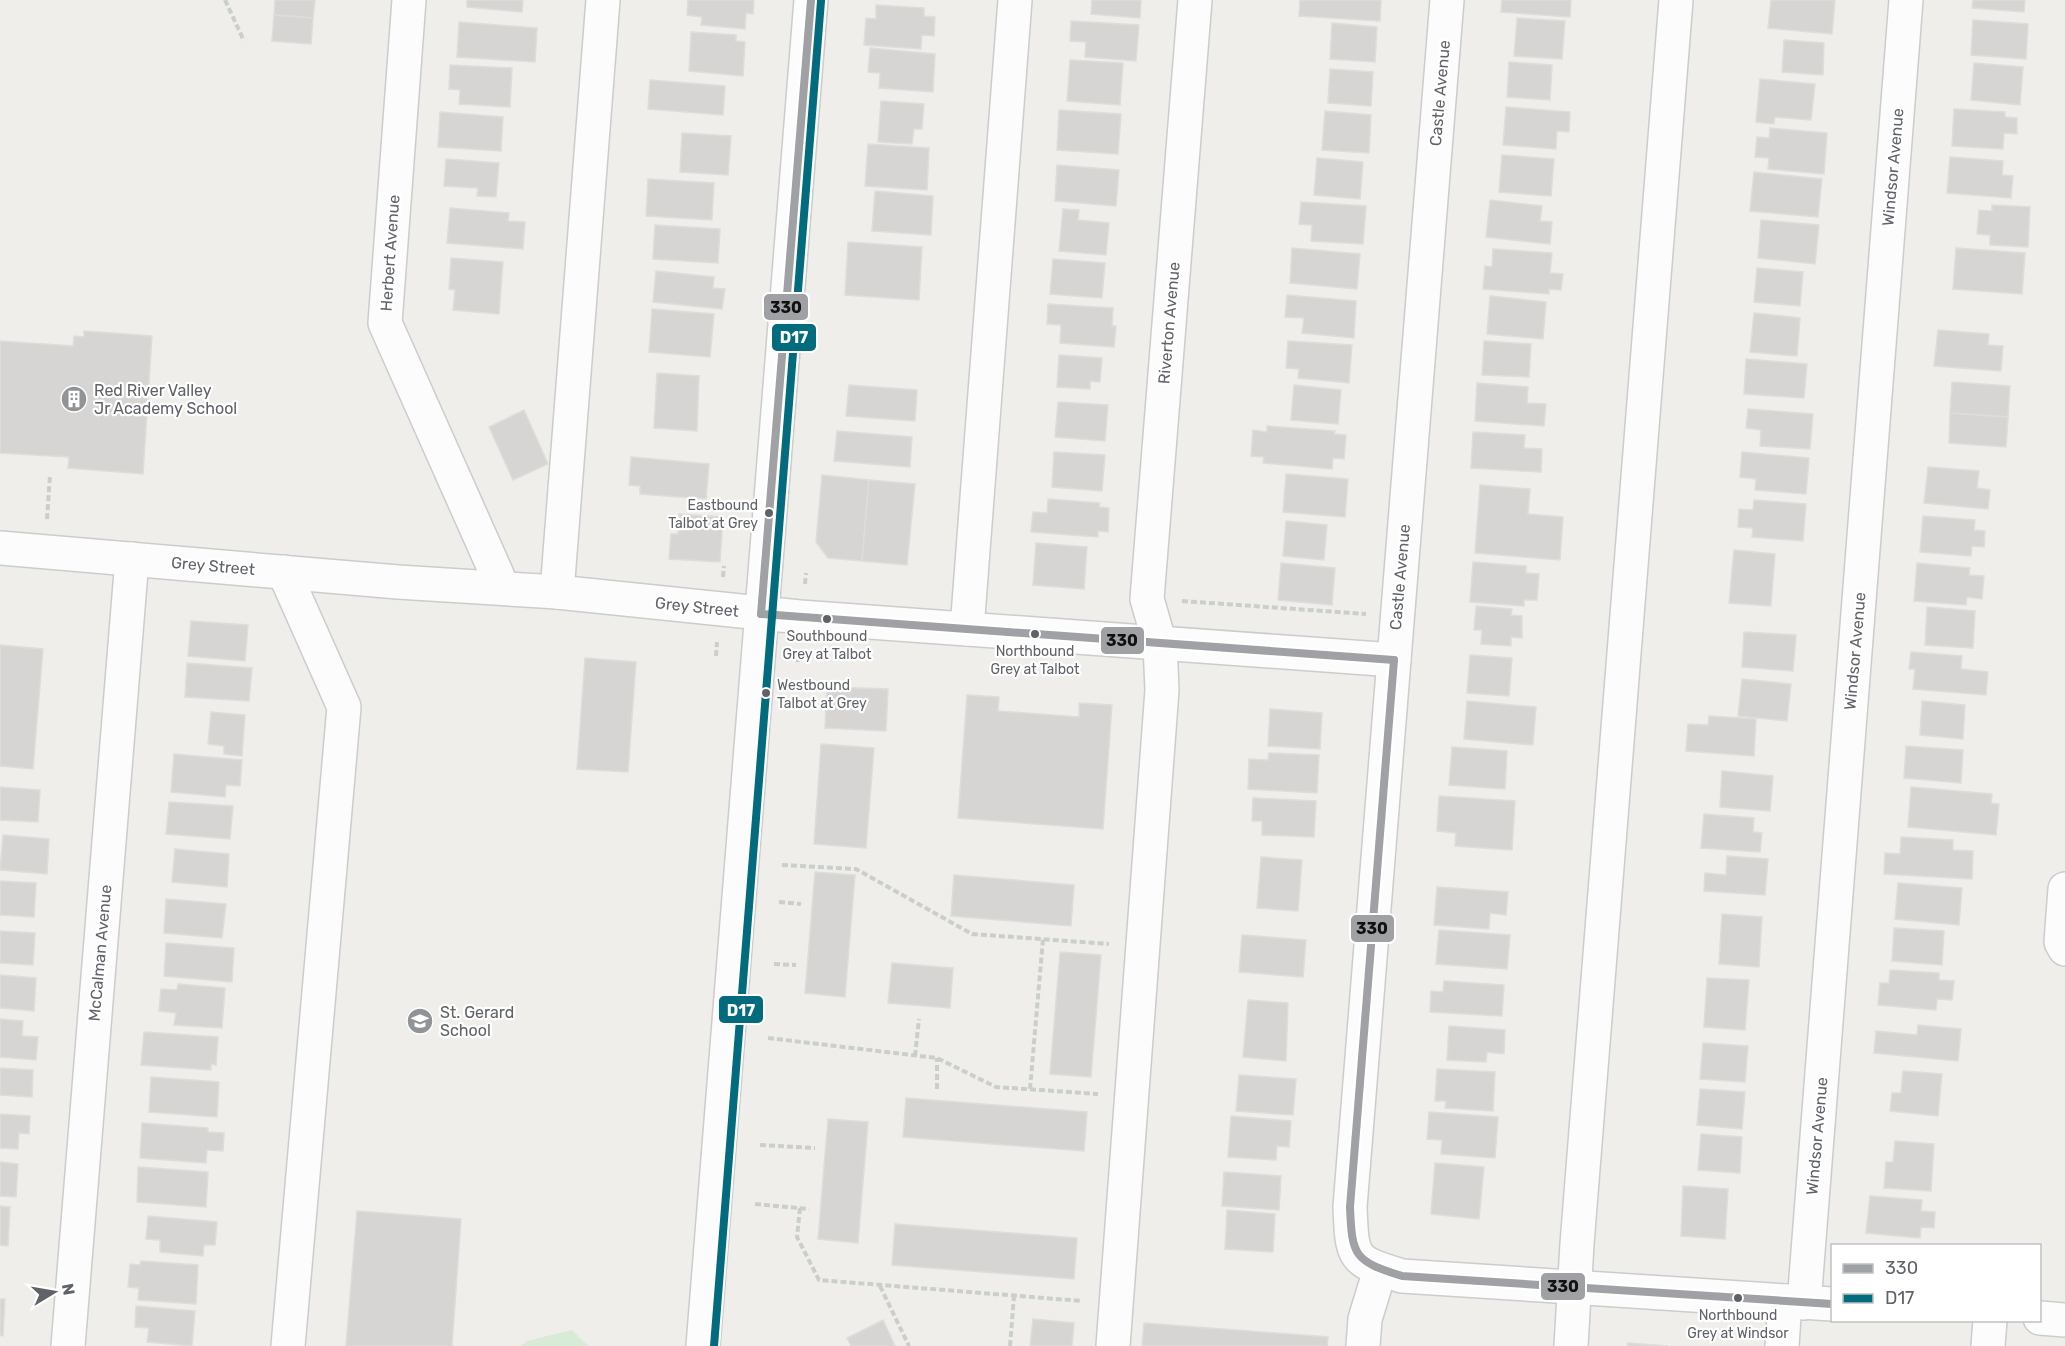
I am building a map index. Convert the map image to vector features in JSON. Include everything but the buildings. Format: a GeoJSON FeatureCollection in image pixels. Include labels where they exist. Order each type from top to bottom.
{"type":"FeatureCollection","features":[{"type":"Feature","properties":{"kind":"street","name":"Herbert Avenue"},"geometry":{"type":"LineString","coordinates":[[410,0],[385,323],[503,588]]}},
{"type":"Feature","properties":{"kind":"street"},"geometry":{"type":"LineString","coordinates":[[557,592],[603,0]]}},
{"type":"Feature","properties":{"kind":"street"},"geometry":{"type":"LineString","coordinates":[[704,1346],[811,0]]}},
{"type":"Feature","properties":{"kind":"street"},"geometry":{"type":"LineString","coordinates":[[967,629],[1015,0]]}},
{"type":"Feature","properties":{"kind":"street","name":"Riverton Avenue"},"geometry":{"type":"LineString","coordinates":[[1113,1346],[1162,690],[1160,644],[1147,598],[1195,0]]}},
{"type":"Feature","properties":{"kind":"street","name":"Castle Avenue"},"geometry":{"type":"LineString","coordinates":[[1371,1265],[1355,1252],[1350,1207],[1447,0]]}},
{"type":"Feature","properties":{"kind":"street"},"geometry":{"type":"LineString","coordinates":[[1571,1346],[1577,1244],[1676,0]]}},
{"type":"Feature","properties":{"kind":"street","name":"Windsor Avenue"},"geometry":{"type":"LineString","coordinates":[[1782,1346],[1807,1303],[1906,0]]}},
{"type":"Feature","properties":{"kind":"street","name":"Grey Street"},"geometry":{"type":"LineString","coordinates":[[0,548],[398,582],[557,592],[761,614],[1394,660]]}},
{"type":"Feature","properties":{"kind":"street","name":"McCalman Avenue"},"geometry":{"type":"LineString","coordinates":[[68,1346],[132,559]]}},
{"type":"Feature","properties":{"kind":"street"},"geometry":{"type":"LineString","coordinates":[[284,572],[344,707],[288,1346]]}},
{"type":"Feature","properties":{"kind":"street"},"geometry":{"type":"LineString","coordinates":[[2065,889],[2061,942],[2065,949]]}},
{"type":"Feature","properties":{"kind":"street"},"geometry":{"type":"LineString","coordinates":[[1363,1346],[1371,1265],[1402,1276],[1807,1303]]}},
{"type":"Feature","properties":{"kind":"street"},"geometry":{"type":"LineString","coordinates":[[2041,1318],[2065,1320]]}},
{"type":"Feature","properties":{"kind":"street"},"geometry":{"type":"LineString","coordinates":[[1988,1346],[1990,1322]]}},
{"type":"Feature","properties":{"kind":"path"},"geometry":{"type":"LineString","coordinates":[[225,0],[244,41]]}},
{"type":"Feature","properties":{"kind":"path"},"geometry":{"type":"LineString","coordinates":[[44,552],[50,475]]}},
{"type":"Feature","properties":{"kind":"path"},"geometry":{"type":"LineString","coordinates":[[1147,598],[1397,617]]}},
{"type":"Feature","properties":{"kind":"path"},"geometry":{"type":"LineString","coordinates":[[782,865],[856,869],[972,934],[1143,946]]}},
{"type":"Feature","properties":{"kind":"path"},"geometry":{"type":"LineString","coordinates":[[779,902],[801,904]]}},
{"type":"Feature","properties":{"kind":"path"},"geometry":{"type":"LineString","coordinates":[[1030,1089],[1042,939]]}},
{"type":"Feature","properties":{"kind":"path"},"geometry":{"type":"LineString","coordinates":[[774,964],[796,965]]}},
{"type":"Feature","properties":{"kind":"path"},"geometry":{"type":"LineString","coordinates":[[915,1056],[919,1019]]}},
{"type":"Feature","properties":{"kind":"path"},"geometry":{"type":"LineString","coordinates":[[768,1038],[938,1058],[996,1087],[1131,1096]]}},
{"type":"Feature","properties":{"kind":"path"},"geometry":{"type":"LineString","coordinates":[[937,1089],[938,1058]]}},
{"type":"Feature","properties":{"kind":"path"},"geometry":{"type":"LineString","coordinates":[[760,1145],[815,1148]]}},
{"type":"Feature","properties":{"kind":"path"},"geometry":{"type":"LineString","coordinates":[[755,1204],[809,1209]]}},
{"type":"Feature","properties":{"kind":"path"},"geometry":{"type":"LineString","coordinates":[[800,1208],[797,1237],[819,1280],[1117,1304]]}},
{"type":"Feature","properties":{"kind":"path"},"geometry":{"type":"LineString","coordinates":[[879,1285],[909,1346]]}},
{"type":"Feature","properties":{"kind":"path"},"geometry":{"type":"LineString","coordinates":[[1010,1346],[1014,1296]]}},
{"type":"Feature","properties":{"kind":"green space"},"geometry":{"type":"Polygon","coordinates":[[[572,1330],[588,1346],[521,1346],[527,1341],[572,1330]]]}},
{"type":"Feature","properties":{"kind":"transit line","name":"330"},"geometry":{"type":"LineString","coordinates":[[761,614],[811,0]]}},
{"type":"Feature","properties":{"kind":"transit line","name":"D17"},"geometry":{"type":"LineString","coordinates":[[714,1346],[821,1]]}},
{"type":"Feature","properties":{"kind":"transit line","name":"330"},"geometry":{"type":"LineString","coordinates":[[761,614],[1394,660]]}},
{"type":"Feature","properties":{"kind":"transit line","name":"330"},"geometry":{"type":"LineString","coordinates":[[1394,660],[1350,1207],[1352,1236],[1359,1254],[1374,1266],[1402,1276],[1831,1304]]}},
{"type":"Feature","properties":{"kind":"place","name":"Red River Valley Jr Academy School"},"geometry":{"type":"Point","coordinates":[74,399]}},
{"type":"Feature","properties":{"kind":"place","name":"Eastbound Talbot at Grey"},"geometry":{"type":"Point","coordinates":[769,513]}},
{"type":"Feature","properties":{"kind":"place","name":"Southbound Grey at Talbot"},"geometry":{"type":"Point","coordinates":[827,619]}},
{"type":"Feature","properties":{"kind":"place","name":"Northbound Grey at Talbot"},"geometry":{"type":"Point","coordinates":[1035,634]}},
{"type":"Feature","properties":{"kind":"place","name":"Westbound Talbot at Grey"},"geometry":{"type":"Point","coordinates":[766,693]}},
{"type":"Feature","properties":{"kind":"place","name":"St. Gerard School"},"geometry":{"type":"Point","coordinates":[420,1021]}},
{"type":"Feature","properties":{"kind":"place","name":"Northbound Grey at Windsor"},"geometry":{"type":"Point","coordinates":[1738,1298]}}]}
